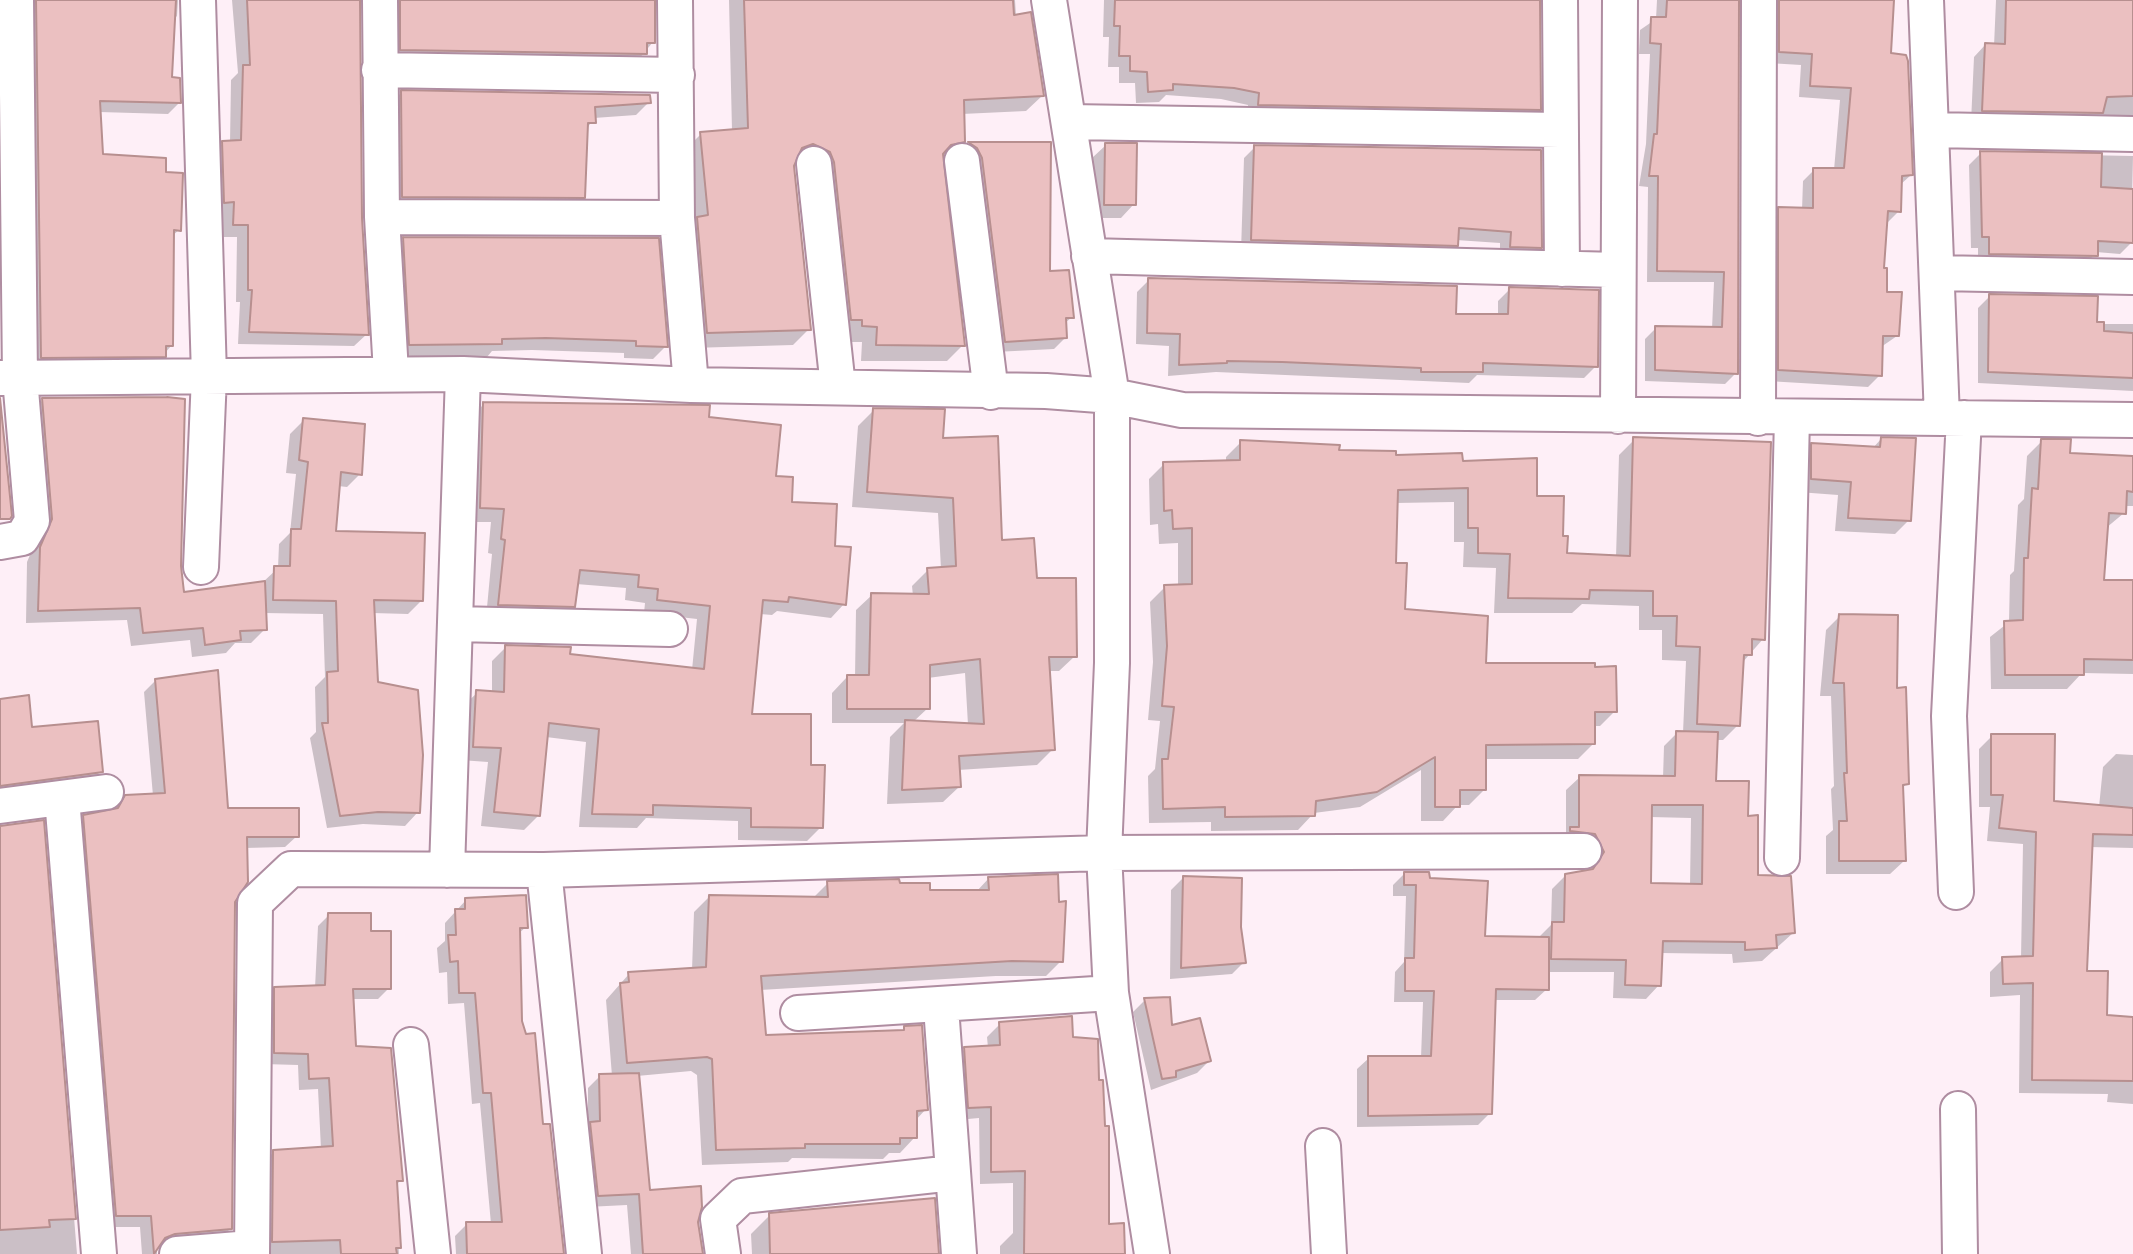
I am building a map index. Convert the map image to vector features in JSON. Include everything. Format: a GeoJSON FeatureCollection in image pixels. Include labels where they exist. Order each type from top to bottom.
{"type":"FeatureCollection","features":[{"type":"Feature","properties":{"kind":"street"},"geometry":{"type":"LineString","coordinates":[[0,542],[22,538],[32,521],[10,378],[7,76],[16,0]]}},
{"type":"Feature","properties":{"kind":"street"},"geometry":{"type":"LineString","coordinates":[[198,0],[209,376],[201,567]]}},
{"type":"Feature","properties":{"kind":"street"},"geometry":{"type":"LineString","coordinates":[[380,0],[382,217],[391,373]]}},
{"type":"Feature","properties":{"kind":"street"},"geometry":{"type":"LineString","coordinates":[[675,0],[677,218],[691,385]]}},
{"type":"Feature","properties":{"kind":"street"},"geometry":{"type":"LineString","coordinates":[[1049,0],[1112,396],[1112,663],[1104,853],[1111,993],[1152,1254]]}},
{"type":"Feature","properties":{"kind":"street"},"geometry":{"type":"LineString","coordinates":[[1560,0],[1562,269]]}},
{"type":"Feature","properties":{"kind":"street"},"geometry":{"type":"LineString","coordinates":[[1618,416],[1620,0]]}},
{"type":"Feature","properties":{"kind":"street"},"geometry":{"type":"LineString","coordinates":[[1758,418],[1759,0]]}},
{"type":"Feature","properties":{"kind":"street"},"geometry":{"type":"LineString","coordinates":[[1926,0],[1938,273],[1953,418],[1949,716],[1956,892]]}},
{"type":"Feature","properties":{"kind":"street"},"geometry":{"type":"LineString","coordinates":[[379,70],[677,75]]}},
{"type":"Feature","properties":{"kind":"street"},"geometry":{"type":"LineString","coordinates":[[1070,122],[1559,130]]}},
{"type":"Feature","properties":{"kind":"street"},"geometry":{"type":"LineString","coordinates":[[1933,130],[2133,134]]}},
{"type":"Feature","properties":{"kind":"street"},"geometry":{"type":"LineString","coordinates":[[962,161],[991,392]]}},
{"type":"Feature","properties":{"kind":"street"},"geometry":{"type":"LineString","coordinates":[[814,164],[838,387]]}},
{"type":"Feature","properties":{"kind":"street"},"geometry":{"type":"LineString","coordinates":[[382,217],[677,218]]}},
{"type":"Feature","properties":{"kind":"street"},"geometry":{"type":"LineString","coordinates":[[1089,256],[1617,270]]}},
{"type":"Feature","properties":{"kind":"street"},"geometry":{"type":"LineString","coordinates":[[1938,273],[2133,277]]}},
{"type":"Feature","properties":{"kind":"street"},"geometry":{"type":"LineString","coordinates":[[10,378],[463,374],[691,385],[1112,396],[1182,410],[2133,420]]}},
{"type":"Feature","properties":{"kind":"street"},"geometry":{"type":"LineString","coordinates":[[447,870],[463,374]]}},
{"type":"Feature","properties":{"kind":"street"},"geometry":{"type":"LineString","coordinates":[[1782,858],[1792,417]]}},
{"type":"Feature","properties":{"kind":"street"},"geometry":{"type":"LineString","coordinates":[[455,624],[670,629]]}},
{"type":"Feature","properties":{"kind":"street"},"geometry":{"type":"LineString","coordinates":[[0,806],[106,792]]}},
{"type":"Feature","properties":{"kind":"street"},"geometry":{"type":"LineString","coordinates":[[62,798],[99,1254]]}},
{"type":"Feature","properties":{"kind":"street"},"geometry":{"type":"LineString","coordinates":[[177,1254],[251,1251],[255,903],[291,869],[544,870],[1104,853],[1584,851]]}},
{"type":"Feature","properties":{"kind":"street"},"geometry":{"type":"LineString","coordinates":[[544,870],[584,1254]]}},
{"type":"Feature","properties":{"kind":"street"},"geometry":{"type":"LineString","coordinates":[[798,1013],[941,1007],[1111,993]]}},
{"type":"Feature","properties":{"kind":"street"},"geometry":{"type":"LineString","coordinates":[[941,1007],[959,1254]]}},
{"type":"Feature","properties":{"kind":"street"},"geometry":{"type":"LineString","coordinates":[[411,1045],[433,1254]]}},
{"type":"Feature","properties":{"kind":"street"},"geometry":{"type":"LineString","coordinates":[[1958,1109],[1960,1254]]}},
{"type":"Feature","properties":{"kind":"street"},"geometry":{"type":"LineString","coordinates":[[1323,1146],[1329,1254]]}},
{"type":"Feature","properties":{"kind":"street"},"geometry":{"type":"LineString","coordinates":[[723,1254],[718,1219],[742,1196],[953,1173]]}},
{"type":"Feature","properties":{"kind":"building"},"geometry":{"type":"Polygon","coordinates":[[[36,0],[176,0],[172,77],[180,78],[181,103],[100,101],[103,154],[166,158],[166,172],[183,173],[181,231],[174,230],[173,346],[166,346],[166,357],[41,358],[36,0]]]}},
{"type":"Feature","properties":{"kind":"building"},"geometry":{"type":"Polygon","coordinates":[[[247,0],[360,0],[362,218],[369,335],[249,332],[252,290],[248,290],[248,225],[233,225],[234,202],[224,203],[222,141],[241,140],[243,65],[250,65],[247,0]]]}},
{"type":"Feature","properties":{"kind":"building"},"geometry":{"type":"Polygon","coordinates":[[[400,0],[655,0],[655,43],[647,43],[647,54],[400,50],[400,0]]]}},
{"type":"Feature","properties":{"kind":"building"},"geometry":{"type":"Polygon","coordinates":[[[744,0],[1013,0],[1014,15],[1031,12],[1044,96],[964,100],[965,142],[951,145],[943,154],[965,346],[876,345],[877,327],[862,326],[862,320],[851,320],[834,162],[830,152],[813,144],[802,148],[794,166],[811,330],[707,333],[697,217],[708,215],[700,132],[748,128],[744,0]]]}},
{"type":"Feature","properties":{"kind":"building"},"geometry":{"type":"Polygon","coordinates":[[[1115,0],[1540,0],[1541,110],[1258,105],[1259,93],[1173,84],[1173,90],[1148,92],[1147,72],[1130,71],[1130,56],[1119,56],[1120,26],[1114,26],[1115,0]]]}},
{"type":"Feature","properties":{"kind":"building"},"geometry":{"type":"Polygon","coordinates":[[[1667,0],[1739,0],[1738,374],[1655,370],[1655,326],[1722,327],[1724,272],[1657,271],[1658,176],[1649,176],[1654,134],[1657,134],[1661,44],[1650,43],[1651,17],[1666,17],[1667,0]]]}},
{"type":"Feature","properties":{"kind":"building"},"geometry":{"type":"Polygon","coordinates":[[[1779,0],[1894,0],[1891,53],[1906,55],[1908,61],[1913,175],[1902,176],[1901,212],[1888,211],[1884,268],[1887,268],[1887,292],[1902,292],[1899,336],[1883,336],[1882,376],[1778,370],[1778,207],[1813,208],[1813,168],[1844,168],[1851,88],[1810,86],[1812,54],[1779,52],[1779,0]]]}},
{"type":"Feature","properties":{"kind":"building"},"geometry":{"type":"Polygon","coordinates":[[[2006,0],[2133,0],[2133,96],[2107,97],[2103,113],[1982,111],[1985,43],[2005,44],[2006,0]]]}},
{"type":"Feature","properties":{"kind":"building"},"geometry":{"type":"Polygon","coordinates":[[[401,90],[650,95],[651,103],[595,107],[596,123],[588,123],[585,198],[402,197],[401,90]]]}},
{"type":"Feature","properties":{"kind":"building"},"geometry":{"type":"Polygon","coordinates":[[[968,142],[1051,142],[1050,271],[1069,270],[1074,318],[1066,318],[1067,338],[1005,342],[982,158],[977,148],[968,142]]]}},
{"type":"Feature","properties":{"kind":"building"},"geometry":{"type":"Polygon","coordinates":[[[1105,143],[1137,143],[1136,205],[1104,205],[1105,143]]]}},
{"type":"Feature","properties":{"kind":"building"},"geometry":{"type":"Polygon","coordinates":[[[1254,145],[1541,150],[1542,248],[1510,247],[1511,232],[1459,228],[1458,246],[1251,240],[1254,145]]]}},
{"type":"Feature","properties":{"kind":"building"},"geometry":{"type":"Polygon","coordinates":[[[1980,151],[2102,153],[2101,187],[2133,189],[2133,243],[2098,241],[2098,256],[1989,254],[1989,237],[1982,237],[1980,151]]]}},
{"type":"Feature","properties":{"kind":"building"},"geometry":{"type":"Polygon","coordinates":[[[403,237],[659,238],[668,347],[636,346],[636,341],[546,338],[502,339],[502,344],[409,345],[403,237]]]}},
{"type":"Feature","properties":{"kind":"building"},"geometry":{"type":"Polygon","coordinates":[[[1148,278],[1457,286],[1456,314],[1508,314],[1509,287],[1599,290],[1598,367],[1483,363],[1483,372],[1421,372],[1421,368],[1282,362],[1227,361],[1179,365],[1180,334],[1147,333],[1148,278]]]}},
{"type":"Feature","properties":{"kind":"building"},"geometry":{"type":"Polygon","coordinates":[[[1989,294],[2098,296],[2097,322],[2104,322],[2104,331],[2133,333],[2133,378],[1988,372],[1989,294]]]}},
{"type":"Feature","properties":{"kind":"building"},"geometry":{"type":"Polygon","coordinates":[[[0,398],[12,516],[10,519],[0,519],[0,398]]]}},
{"type":"Feature","properties":{"kind":"building"},"geometry":{"type":"Polygon","coordinates":[[[42,398],[185,399],[181,566],[184,592],[265,581],[267,630],[240,631],[241,640],[205,645],[203,628],[143,633],[140,608],[38,611],[40,547],[52,519],[42,398]]]}},
{"type":"Feature","properties":{"kind":"building"},"geometry":{"type":"Polygon","coordinates":[[[483,402],[710,405],[709,417],[781,425],[776,476],[793,477],[792,502],[837,504],[835,546],[851,547],[846,605],[789,597],[788,602],[763,600],[752,714],[811,714],[811,765],[825,765],[823,828],[751,827],[751,808],[653,805],[653,815],[592,814],[599,729],[549,723],[540,816],[494,812],[501,748],[473,747],[476,690],[504,692],[505,645],[571,647],[570,654],[704,669],[710,606],[657,600],[658,589],[638,587],[639,575],[580,570],[575,607],[498,605],[505,540],[501,539],[504,509],[480,508],[483,402]]]}},
{"type":"Feature","properties":{"kind":"building"},"geometry":{"type":"Polygon","coordinates":[[[873,408],[945,409],[943,438],[998,436],[1002,540],[1034,538],[1037,578],[1076,578],[1077,657],[1049,657],[1055,750],[959,756],[961,787],[902,790],[905,720],[984,724],[980,659],[930,665],[930,709],[847,709],[847,675],[869,675],[871,593],[929,594],[927,568],[956,566],[953,498],[867,492],[873,408]]]}},
{"type":"Feature","properties":{"kind":"building"},"geometry":{"type":"Polygon","coordinates":[[[303,418],[365,424],[362,475],[341,472],[336,531],[425,533],[423,601],[374,600],[378,682],[418,690],[423,755],[420,813],[378,812],[340,816],[322,723],[328,723],[327,672],[338,671],[336,601],[273,600],[274,566],[290,566],[291,529],[301,529],[308,462],[299,460],[303,418]]]}},
{"type":"Feature","properties":{"kind":"building"},"geometry":{"type":"Polygon","coordinates":[[[1633,437],[1771,442],[1765,640],[1752,639],[1752,655],[1744,655],[1740,726],[1697,724],[1700,647],[1676,646],[1677,616],[1653,616],[1653,591],[1590,590],[1589,599],[1508,598],[1510,554],[1478,553],[1478,528],[1468,528],[1468,488],[1398,490],[1396,563],[1407,563],[1405,609],[1488,616],[1486,663],[1595,663],[1595,667],[1616,666],[1617,712],[1595,712],[1595,744],[1486,745],[1486,790],[1460,790],[1460,807],[1435,807],[1435,757],[1377,792],[1316,801],[1315,816],[1225,817],[1225,807],[1163,809],[1162,759],[1168,759],[1174,707],[1162,706],[1167,646],[1164,585],[1192,584],[1192,528],[1173,529],[1172,510],[1164,511],[1163,462],[1240,460],[1240,440],[1340,445],[1339,450],[1396,451],[1396,455],[1462,453],[1463,461],[1537,458],[1537,496],[1564,496],[1563,536],[1568,536],[1567,553],[1630,556],[1633,437]]]}},
{"type":"Feature","properties":{"kind":"building"},"geometry":{"type":"Polygon","coordinates":[[[1881,437],[1916,438],[1911,521],[1848,518],[1851,482],[1811,479],[1811,443],[1880,447],[1881,437]]]}},
{"type":"Feature","properties":{"kind":"building"},"geometry":{"type":"Polygon","coordinates":[[[2041,439],[2071,439],[2070,453],[2133,456],[2133,492],[2127,491],[2126,514],[2109,513],[2104,580],[2133,580],[2133,660],[2084,659],[2084,675],[2005,675],[2004,621],[2023,620],[2024,558],[2028,558],[2032,488],[2038,489],[2041,439]]]}},
{"type":"Feature","properties":{"kind":"building"},"geometry":{"type":"Polygon","coordinates":[[[1839,614],[1898,615],[1897,688],[1906,687],[1909,784],[1903,785],[1906,861],[1839,861],[1839,821],[1847,821],[1844,773],[1847,773],[1844,683],[1833,683],[1839,614]]]}},
{"type":"Feature","properties":{"kind":"building"},"geometry":{"type":"Polygon","coordinates":[[[218,670],[228,808],[299,808],[299,837],[247,837],[248,882],[235,902],[232,1229],[175,1234],[165,1238],[154,1254],[151,1216],[116,1216],[83,815],[118,808],[125,795],[165,793],[155,679],[218,670]]]}},
{"type":"Feature","properties":{"kind":"building"},"geometry":{"type":"Polygon","coordinates":[[[29,695],[32,727],[98,721],[103,772],[0,786],[0,699],[29,695]]]}},
{"type":"Feature","properties":{"kind":"building"},"geometry":{"type":"Polygon","coordinates":[[[1676,731],[1718,732],[1716,781],[1749,781],[1748,816],[1758,815],[1758,875],[1791,876],[1795,933],[1776,935],[1777,948],[1745,950],[1745,942],[1663,941],[1661,986],[1625,985],[1626,960],[1551,959],[1552,922],[1564,922],[1565,874],[1593,869],[1604,852],[1595,834],[1570,831],[1570,827],[1579,827],[1579,775],[1675,776],[1676,731]],[[1652,805],[1651,883],[1702,884],[1703,805],[1652,805]]]}},
{"type":"Feature","properties":{"kind":"building"},"geometry":{"type":"Polygon","coordinates":[[[1991,734],[2055,734],[2054,801],[2133,808],[2133,835],[2093,834],[2087,971],[2108,971],[2107,1015],[2133,1017],[2133,1081],[2032,1080],[2033,983],[2003,984],[2002,957],[2033,956],[2036,832],[1999,828],[2003,795],[1991,795],[1991,734]]]}},
{"type":"Feature","properties":{"kind":"building"},"geometry":{"type":"Polygon","coordinates":[[[44,820],[76,1219],[49,1220],[50,1227],[0,1230],[0,826],[44,820]]]}},
{"type":"Feature","properties":{"kind":"building"},"geometry":{"type":"Polygon","coordinates":[[[1404,872],[1429,872],[1430,878],[1488,881],[1485,936],[1549,937],[1549,990],[1496,989],[1492,1114],[1368,1116],[1368,1056],[1431,1056],[1434,991],[1405,991],[1405,958],[1414,958],[1416,885],[1404,885],[1404,872]]]}},
{"type":"Feature","properties":{"kind":"building"},"geometry":{"type":"Polygon","coordinates":[[[1058,874],[1059,902],[1066,901],[1063,962],[1012,961],[761,976],[766,1035],[904,1030],[904,1026],[922,1025],[928,1110],[917,1111],[917,1138],[900,1138],[900,1144],[805,1144],[805,1148],[716,1150],[712,1059],[627,1063],[620,983],[629,982],[628,972],[706,967],[709,895],[828,897],[827,881],[899,879],[900,883],[930,883],[930,890],[989,890],[988,877],[1058,874]]]}},
{"type":"Feature","properties":{"kind":"building"},"geometry":{"type":"Polygon","coordinates":[[[1183,876],[1242,878],[1241,927],[1246,963],[1181,968],[1183,876]]]}},
{"type":"Feature","properties":{"kind":"building"},"geometry":{"type":"Polygon","coordinates":[[[526,895],[528,928],[520,928],[522,1021],[526,1034],[535,1033],[543,1124],[550,1124],[564,1254],[467,1254],[466,1222],[502,1222],[491,1093],[483,1093],[475,993],[459,993],[458,961],[450,962],[448,935],[456,935],[455,909],[465,909],[465,898],[526,895]]]}},
{"type":"Feature","properties":{"kind":"building"},"geometry":{"type":"Polygon","coordinates":[[[328,913],[371,913],[371,931],[391,931],[391,989],[353,989],[356,1046],[391,1048],[403,1181],[397,1181],[401,1248],[396,1248],[397,1254],[341,1254],[340,1240],[272,1242],[273,1150],[333,1146],[329,1078],[309,1079],[308,1054],[274,1053],[274,987],[325,985],[328,913]]]}},
{"type":"Feature","properties":{"kind":"building"},"geometry":{"type":"Polygon","coordinates":[[[1170,997],[1172,1025],[1200,1018],[1211,1061],[1176,1071],[1176,1077],[1162,1079],[1144,998],[1170,997]]]}},
{"type":"Feature","properties":{"kind":"building"},"geometry":{"type":"Polygon","coordinates":[[[1072,1016],[1073,1037],[1098,1039],[1099,1080],[1103,1080],[1105,1126],[1109,1126],[1109,1224],[1124,1223],[1125,1254],[1024,1254],[1025,1171],[991,1172],[991,1107],[968,1108],[964,1047],[1000,1045],[999,1022],[1072,1016]]]}},
{"type":"Feature","properties":{"kind":"building"},"geometry":{"type":"Polygon","coordinates":[[[639,1073],[650,1190],[701,1186],[702,1207],[698,1222],[703,1254],[643,1254],[639,1194],[598,1196],[590,1122],[600,1121],[599,1074],[639,1073]]]}},
{"type":"Feature","properties":{"kind":"building"},"geometry":{"type":"Polygon","coordinates":[[[935,1198],[939,1254],[770,1254],[769,1213],[935,1198]]]}}]}
